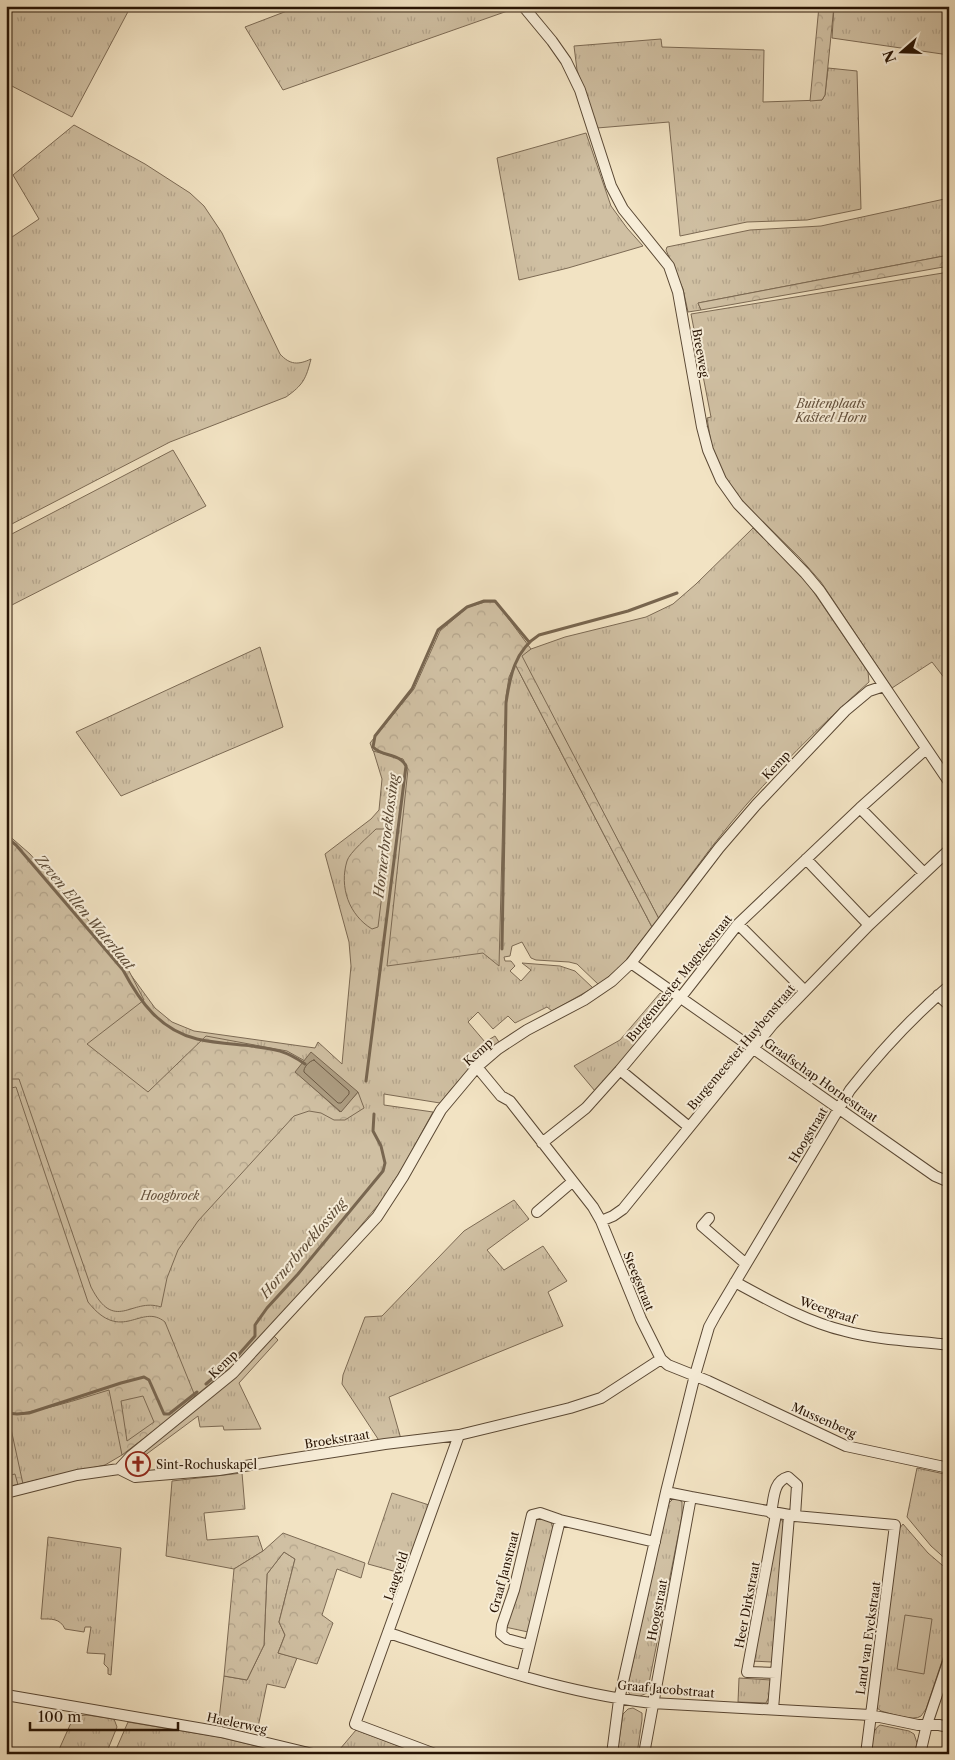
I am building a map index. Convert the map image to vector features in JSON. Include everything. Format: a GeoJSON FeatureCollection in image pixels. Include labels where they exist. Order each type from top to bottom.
{"type":"FeatureCollection","features":[{"type":"Feature","properties":{"kind":"street","name":"Breeweg"},"geometry":{"type":"LineString","coordinates":[[523,6],[566,61],[580,90],[610,186],[623,209],[668,266],[678,292],[702,427],[708,450],[721,480],[738,504],[820,591],[949,782]]}},
{"type":"Feature","properties":{"kind":"street","name":"Kemp"},"geometry":{"type":"LineString","coordinates":[[119,1470],[131,1456],[233,1373],[377,1217],[403,1177],[441,1110],[477,1067],[527,1030],[584,1000],[612,981],[632,962],[720,848],[756,805],[845,711],[869,691],[884,686]]}},
{"type":"Feature","properties":{"kind":"street","name":"Burgemeester Magnéestraat"},"geometry":{"type":"LineString","coordinates":[[542,1143],[586,1108],[681,997],[738,924],[860,808],[926,749]]}},
{"type":"Feature","properties":{"kind":"street"},"geometry":{"type":"LineString","coordinates":[[860,808],[924,873]]}},
{"type":"Feature","properties":{"kind":"street","name":"Burgemeester Huybenstraat"},"geometry":{"type":"LineString","coordinates":[[601,1221],[623,1209],[773,1024],[869,925],[949,850]]}},
{"type":"Feature","properties":{"kind":"street"},"geometry":{"type":"LineString","coordinates":[[806,859],[869,925]]}},
{"type":"Feature","properties":{"kind":"street"},"geometry":{"type":"LineString","coordinates":[[738,924],[805,991]]}},
{"type":"Feature","properties":{"kind":"street","name":"Graafschap Hornestraat"},"geometry":{"type":"LineString","coordinates":[[632,962],[935,1176],[949,1182]]}},
{"type":"Feature","properties":{"kind":"street","name":"Hoogstraat"},"geometry":{"type":"LineString","coordinates":[[612,1754],[619,1700],[666,1492],[709,1327],[850,1090],[876,1057],[949,986]]}},
{"type":"Feature","properties":{"kind":"street"},"geometry":{"type":"LineString","coordinates":[[938,995],[949,1005]]}},
{"type":"Feature","properties":{"kind":"street","name":"Steegstraat"},"geometry":{"type":"LineString","coordinates":[[477,1067],[501,1096],[510,1101],[572,1182],[593,1206],[601,1221],[640,1319],[660,1358]]}},
{"type":"Feature","properties":{"kind":"street"},"geometry":{"type":"LineString","coordinates":[[620,1070],[690,1127]]}},
{"type":"Feature","properties":{"kind":"street"},"geometry":{"type":"LineString","coordinates":[[537,1212],[572,1182]]}},
{"type":"Feature","properties":{"kind":"street"},"geometry":{"type":"LineString","coordinates":[[709,1218],[702,1226],[746,1264]]}},
{"type":"Feature","properties":{"kind":"street","name":"Weergraaf"},"geometry":{"type":"LineString","coordinates":[[736,1282],[793,1312],[844,1331],[949,1345]]}},
{"type":"Feature","properties":{"kind":"street"},"geometry":{"type":"LineString","coordinates":[[660,1358],[668,1365],[695,1375]]}},
{"type":"Feature","properties":{"kind":"street","name":"Broekstraat"},"geometry":{"type":"LineString","coordinates":[[6,1493],[78,1475],[119,1470],[135,1477],[219,1470],[384,1444],[459,1435],[570,1408],[601,1398],[660,1358]]}},
{"type":"Feature","properties":{"kind":"street","name":"Mussenberg"},"geometry":{"type":"LineString","coordinates":[[695,1375],[846,1446],[949,1468]]}},
{"type":"Feature","properties":{"kind":"street","name":"Laagveld"},"geometry":{"type":"LineString","coordinates":[[435,1754],[355,1724],[459,1435]]}},
{"type":"Feature","properties":{"kind":"street"},"geometry":{"type":"LineString","coordinates":[[773,1709],[792,1516],[797,1485],[788,1478],[783,1479],[777,1484],[774,1513]]}},
{"type":"Feature","properties":{"kind":"street"},"geometry":{"type":"LineString","coordinates":[[666,1492],[792,1516]]}},
{"type":"Feature","properties":{"kind":"street","name":"Hoogstraat"},"geometry":{"type":"LineString","coordinates":[[644,1754],[691,1496]]}},
{"type":"Feature","properties":{"kind":"street","name":"Graaf Janstraat"},"geometry":{"type":"LineString","coordinates":[[529,1644],[506,1639],[501,1634],[532,1515],[540,1513],[560,1520],[655,1542]]}},
{"type":"Feature","properties":{"kind":"street","name":"Heer Dirkstraat"},"geometry":{"type":"LineString","coordinates":[[774,1513],[747,1672],[776,1673]]}},
{"type":"Feature","properties":{"kind":"street","name":"Land van Eyckstraat"},"geometry":{"type":"LineString","coordinates":[[792,1516],[895,1525],[866,1754]]}},
{"type":"Feature","properties":{"kind":"street"},"geometry":{"type":"LineString","coordinates":[[522,1676],[560,1520]]}},
{"type":"Feature","properties":{"kind":"street","name":"Graaf Jacobstraat"},"geometry":{"type":"LineString","coordinates":[[389,1633],[495,1669],[619,1700],[870,1715],[918,1724],[949,1727]]}},
{"type":"Feature","properties":{"kind":"street"},"geometry":{"type":"LineString","coordinates":[[920,1754],[927,1724],[949,1659]]}},
{"type":"Feature","properties":{"kind":"street","name":"Haelerweg"},"geometry":{"type":"LineString","coordinates":[[6,1695],[221,1732],[314,1754]]}},
{"type":"Feature","properties":{"kind":"green space"},"geometry":{"type":"Polygon","coordinates":[[[6,6],[131,6],[72,117],[6,83],[6,6]]]}},
{"type":"Feature","properties":{"kind":"green space"},"geometry":{"type":"Polygon","coordinates":[[[300,6],[515,6],[516,8],[283,90],[245,27],[300,6]]]}},
{"type":"Feature","properties":{"kind":"green space"},"geometry":{"type":"Polygon","coordinates":[[[819,6],[834,6],[825,95],[822,100],[810,101],[819,6]]]}},
{"type":"Feature","properties":{"kind":"green space"},"geometry":{"type":"Polygon","coordinates":[[[834,6],[949,6],[949,55],[832,38],[834,6]]]}},
{"type":"Feature","properties":{"kind":"green space"},"geometry":{"type":"Polygon","coordinates":[[[661,39],[662,47],[764,50],[763,102],[822,100],[825,95],[828,68],[857,71],[861,209],[807,220],[747,222],[680,236],[669,122],[597,128],[577,70],[574,46],[661,39]]]}},
{"type":"Feature","properties":{"kind":"green space"},"geometry":{"type":"Polygon","coordinates":[[[74,125],[145,164],[190,193],[204,206],[222,233],[280,354],[294,363],[311,359],[303,381],[286,397],[170,442],[6,527],[6,241],[39,219],[13,175],[74,125]]]}},
{"type":"Feature","properties":{"kind":"green space"},"geometry":{"type":"Polygon","coordinates":[[[586,133],[611,206],[643,246],[519,280],[497,158],[586,133]]]}},
{"type":"Feature","properties":{"kind":"green space"},"geometry":{"type":"Polygon","coordinates":[[[949,198],[949,255],[698,303],[701,310],[688,312],[683,289],[666,250],[667,247],[750,230],[821,226],[949,198]]]}},
{"type":"Feature","properties":{"kind":"green space"},"geometry":{"type":"Polygon","coordinates":[[[949,255],[949,266],[701,310],[698,303],[949,255]]]}},
{"type":"Feature","properties":{"kind":"green space","name":"Buitenplaats Kasteel Horn"},"geometry":{"type":"Polygon","coordinates":[[[949,272],[949,684],[932,662],[892,688],[821,582],[800,558],[742,501],[725,477],[712,449],[707,418],[711,417],[691,314],[949,272]]]}},
{"type":"Feature","properties":{"kind":"green space"},"geometry":{"type":"Polygon","coordinates":[[[173,450],[206,506],[6,608],[6,537],[173,450]]]}},
{"type":"Feature","properties":{"kind":"green space","name":"Hoogbroek"},"geometry":{"type":"Polygon","coordinates":[[[753,528],[802,575],[868,672],[869,682],[797,750],[746,805],[712,847],[659,919],[521,656],[515,664],[652,927],[623,964],[599,985],[577,964],[536,960],[531,958],[522,942],[512,946],[510,956],[504,957],[505,961],[511,961],[515,966],[510,971],[521,981],[531,970],[522,963],[560,966],[575,971],[593,988],[552,1011],[547,1007],[515,1023],[508,1016],[493,1029],[478,1012],[468,1022],[485,1042],[495,1036],[499,1042],[468,1071],[440,1103],[384,1094],[384,1105],[433,1112],[383,1199],[348,1241],[248,1351],[231,1367],[122,1455],[105,1465],[6,1487],[6,834],[128,971],[155,1008],[172,1022],[194,1031],[315,1048],[318,1042],[342,1064],[351,966],[349,942],[325,854],[371,819],[379,810],[382,779],[371,743],[531,649],[565,637],[646,617],[673,604],[753,528]]]}},
{"type":"Feature","properties":{"kind":"green space"},"geometry":{"type":"Polygon","coordinates":[[[485,602],[496,602],[531,649],[522,656],[659,919],[652,927],[515,664],[509,677],[506,696],[499,966],[483,953],[387,966],[408,769],[403,759],[373,751],[370,743],[414,689],[440,631],[468,607],[485,602]]]}},
{"type":"Feature","properties":{"kind":"green space"},"geometry":{"type":"Polygon","coordinates":[[[260,647],[283,727],[121,796],[76,732],[260,647]]]}},
{"type":"Feature","properties":{"kind":"green space"},"geometry":{"type":"Polygon","coordinates":[[[376,829],[386,829],[389,838],[378,927],[372,929],[357,916],[352,908],[345,890],[344,881],[347,861],[355,849],[376,829]]]}},
{"type":"Feature","properties":{"kind":"green space"},"geometry":{"type":"Polygon","coordinates":[[[6,833],[30,854],[90,922],[129,971],[144,1000],[87,1044],[148,1092],[206,1036],[287,1051],[305,1061],[296,1072],[340,1112],[358,1092],[364,1108],[345,1120],[334,1120],[321,1113],[309,1111],[294,1116],[198,1221],[178,1250],[167,1278],[161,1307],[150,1305],[116,1311],[108,1309],[100,1301],[91,1287],[19,1079],[6,1079],[6,833]]]}},
{"type":"Feature","properties":{"kind":"green space"},"geometry":{"type":"Polygon","coordinates":[[[660,993],[671,1003],[595,1091],[574,1066],[620,1040],[660,993]]]}},
{"type":"Feature","properties":{"kind":"green space"},"geometry":{"type":"Polygon","coordinates":[[[16,1087],[88,1302],[100,1314],[111,1320],[121,1322],[148,1316],[156,1317],[165,1322],[195,1396],[169,1419],[122,1455],[109,1390],[47,1408],[8,1415],[23,1484],[18,1485],[15,1474],[6,1476],[6,1089],[16,1087]],[[143,1396],[121,1401],[127,1441],[154,1422],[143,1396]]]}},
{"type":"Feature","properties":{"kind":"green space"},"geometry":{"type":"Polygon","coordinates":[[[514,1200],[529,1219],[487,1250],[504,1270],[543,1246],[567,1281],[548,1292],[563,1326],[389,1397],[401,1439],[380,1442],[342,1384],[343,1375],[365,1317],[382,1316],[464,1231],[514,1200]]]}},
{"type":"Feature","properties":{"kind":"green space"},"geometry":{"type":"Polygon","coordinates":[[[274,1336],[278,1340],[239,1383],[261,1429],[224,1430],[223,1426],[200,1427],[198,1416],[144,1456],[143,1465],[146,1471],[180,1468],[178,1471],[150,1474],[137,1471],[133,1467],[131,1461],[274,1336]]]}},
{"type":"Feature","properties":{"kind":"green space"},"geometry":{"type":"Polygon","coordinates":[[[917,1468],[949,1475],[949,1562],[931,1546],[907,1517],[917,1468]]]}},
{"type":"Feature","properties":{"kind":"green space"},"geometry":{"type":"Polygon","coordinates":[[[242,1473],[245,1509],[204,1513],[207,1540],[258,1536],[263,1551],[234,1569],[166,1556],[172,1481],[242,1473]]]}},
{"type":"Feature","properties":{"kind":"green space"},"geometry":{"type":"Polygon","coordinates":[[[392,1493],[429,1505],[404,1574],[368,1564],[392,1493]]]}},
{"type":"Feature","properties":{"kind":"green space"},"geometry":{"type":"Polygon","coordinates":[[[673,1499],[678,1499],[682,1502],[682,1516],[647,1693],[638,1697],[630,1695],[627,1689],[666,1511],[673,1499]]]}},
{"type":"Feature","properties":{"kind":"green space"},"geometry":{"type":"Polygon","coordinates":[[[538,1516],[551,1522],[553,1529],[528,1632],[505,1627],[534,1519],[538,1516]]]}},
{"type":"Feature","properties":{"kind":"green space"},"geometry":{"type":"Polygon","coordinates":[[[777,1519],[782,1520],[785,1527],[772,1662],[751,1661],[777,1519]]]}},
{"type":"Feature","properties":{"kind":"green space"},"geometry":{"type":"Polygon","coordinates":[[[903,1524],[928,1553],[949,1571],[949,1640],[926,1709],[918,1718],[881,1711],[877,1708],[876,1701],[899,1529],[903,1524]]]}},
{"type":"Feature","properties":{"kind":"green space"},"geometry":{"type":"Polygon","coordinates":[[[283,1533],[365,1563],[361,1578],[337,1569],[322,1615],[333,1623],[317,1664],[278,1653],[285,1635],[279,1622],[295,1559],[284,1552],[267,1574],[264,1645],[247,1680],[224,1676],[234,1569],[263,1551],[283,1533]]]}},
{"type":"Feature","properties":{"kind":"green space"},"geometry":{"type":"Polygon","coordinates":[[[48,1537],[121,1548],[111,1675],[108,1674],[108,1668],[104,1664],[105,1654],[87,1653],[91,1627],[85,1627],[84,1632],[65,1629],[58,1621],[41,1619],[48,1537]]]}},
{"type":"Feature","properties":{"kind":"green space"},"geometry":{"type":"Polygon","coordinates":[[[284,1552],[295,1559],[279,1622],[285,1635],[278,1653],[297,1658],[285,1688],[267,1684],[258,1727],[219,1719],[224,1676],[247,1680],[264,1645],[267,1574],[284,1552]]]}},
{"type":"Feature","properties":{"kind":"green space"},"geometry":{"type":"Polygon","coordinates":[[[905,1615],[932,1619],[924,1674],[897,1669],[905,1615]]]}},
{"type":"Feature","properties":{"kind":"green space"},"geometry":{"type":"Polygon","coordinates":[[[739,1678],[771,1680],[769,1697],[766,1703],[738,1702],[739,1678]]]}},
{"type":"Feature","properties":{"kind":"green space"},"geometry":{"type":"Polygon","coordinates":[[[633,1708],[642,1713],[637,1754],[617,1754],[623,1714],[628,1709],[633,1708]]]}},
{"type":"Feature","properties":{"kind":"green space"},"geometry":{"type":"Polygon","coordinates":[[[87,1715],[114,1719],[117,1727],[106,1754],[57,1754],[70,1725],[77,1716],[87,1715]]]}},
{"type":"Feature","properties":{"kind":"green space"},"geometry":{"type":"Polygon","coordinates":[[[128,1722],[219,1737],[290,1754],[114,1754],[128,1722]]]}},
{"type":"Feature","properties":{"kind":"green space"},"geometry":{"type":"Polygon","coordinates":[[[880,1725],[909,1731],[914,1734],[917,1743],[915,1754],[871,1754],[873,1734],[880,1725]]]}},
{"type":"Feature","properties":{"kind":"green space"},"geometry":{"type":"Polygon","coordinates":[[[356,1730],[404,1748],[410,1754],[355,1754],[340,1749],[356,1730]]]}},
{"type":"Feature","properties":{"kind":"water"},"geometry":{"type":"Polygon","coordinates":[[[311,1052],[358,1092],[341,1112],[295,1072],[311,1052]]]}},
{"type":"Feature","properties":{"kind":"waterway","name":"Hornerbroeklossing"},"geometry":{"type":"LineString","coordinates":[[502,949],[506,703],[509,683],[515,664],[524,648],[539,635],[628,611],[677,593]]}},
{"type":"Feature","properties":{"kind":"waterway","name":"Hornerbroeklossing"},"geometry":{"type":"LineString","coordinates":[[366,1081],[406,766],[400,759],[373,747],[375,736],[412,689],[438,630],[467,607],[484,601],[495,601],[529,642]]}},
{"type":"Feature","properties":{"kind":"waterway","name":"Zeven Ellen Waterlaat"},"geometry":{"type":"LineString","coordinates":[[6,837],[16,845],[123,970],[144,1004],[162,1022],[184,1035],[197,1039],[273,1049],[305,1064]]}},
{"type":"Feature","properties":{"kind":"waterway","name":"Hornerbroeklossing"},"geometry":{"type":"LineString","coordinates":[[206,1384],[232,1362],[255,1336],[255,1325],[267,1308],[298,1274],[383,1171],[385,1163],[381,1146],[373,1131],[374,1114]]}},
{"type":"Feature","properties":{"kind":"waterway","name":"Hornerbroeklossing"},"geometry":{"type":"LineString","coordinates":[[6,1413],[29,1413],[144,1377],[149,1380],[164,1414],[169,1414],[197,1392]]}},
{"type":"Feature","properties":{"kind":"place","name":"Sint-Rochuskapel"},"geometry":{"type":"Point","coordinates":[138,1464]}}]}
